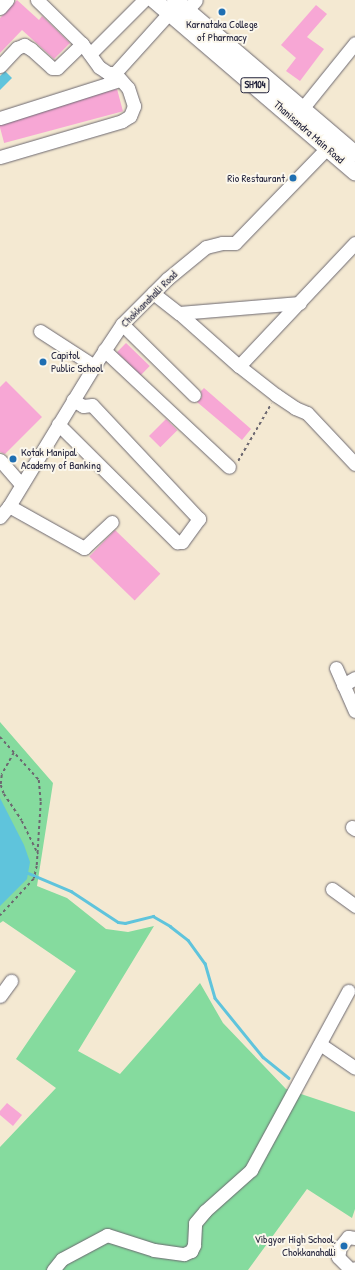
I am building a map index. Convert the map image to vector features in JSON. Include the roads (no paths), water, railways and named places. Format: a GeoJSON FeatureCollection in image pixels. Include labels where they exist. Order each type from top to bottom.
{"type":"FeatureCollection","features":[{"type":"Feature","properties":{"kind":"main road","name":"Thanisandra Main Road"},"geometry":{"type":"LineString","coordinates":[[154,0],[172,6],[191,5],[301,110],[332,143],[355,172]]}},
{"type":"Feature","properties":{"kind":"main road","name":"Thanisandra Main Road"},"geometry":{"type":"LineString","coordinates":[[172,6],[332,143],[355,154]]}},
{"type":"Feature","properties":{"kind":"street"},"geometry":{"type":"LineString","coordinates":[[0,8],[7,0]]}},
{"type":"Feature","properties":{"kind":"street"},"geometry":{"type":"LineString","coordinates":[[0,157],[122,121],[130,116],[134,106],[128,88],[117,77],[98,67],[82,44],[37,0]]}},
{"type":"Feature","properties":{"kind":"street"},"geometry":{"type":"LineString","coordinates":[[90,54],[144,0]]}},
{"type":"Feature","properties":{"kind":"street"},"geometry":{"type":"LineString","coordinates":[[0,118],[117,77],[172,6]]}},
{"type":"Feature","properties":{"kind":"street"},"geometry":{"type":"LineString","coordinates":[[301,110],[355,43]]}},
{"type":"Feature","properties":{"kind":"street"},"geometry":{"type":"LineString","coordinates":[[0,66],[17,48],[24,45],[31,49],[52,68],[57,68],[82,44]]}},
{"type":"Feature","properties":{"kind":"street","name":"Chokkanahalli Road"},"geometry":{"type":"LineString","coordinates":[[0,517],[9,506],[94,366],[122,324],[167,279],[206,247],[222,243],[235,243],[332,143]]}},
{"type":"Feature","properties":{"kind":"street"},"geometry":{"type":"LineString","coordinates":[[239,366],[355,243]]}},
{"type":"Feature","properties":{"kind":"street"},"geometry":{"type":"LineString","coordinates":[[153,293],[179,313],[239,366],[276,395],[295,408],[307,413],[355,464]]}},
{"type":"Feature","properties":{"kind":"street"},"geometry":{"type":"LineString","coordinates":[[179,313],[300,303]]}},
{"type":"Feature","properties":{"kind":"street"},"geometry":{"type":"LineString","coordinates":[[122,324],[194,395]]}},
{"type":"Feature","properties":{"kind":"street"},"geometry":{"type":"LineString","coordinates":[[40,331],[94,366]]}},
{"type":"Feature","properties":{"kind":"street"},"geometry":{"type":"LineString","coordinates":[[104,350],[232,466]]}},
{"type":"Feature","properties":{"kind":"street"},"geometry":{"type":"LineString","coordinates":[[58,424],[177,542],[182,542],[199,519],[92,405],[83,406],[73,400]]}},
{"type":"Feature","properties":{"kind":"street"},"geometry":{"type":"LineString","coordinates":[[0,460],[21,484]]}},
{"type":"Feature","properties":{"kind":"street"},"geometry":{"type":"LineString","coordinates":[[9,506],[84,548],[112,522]]}},
{"type":"Feature","properties":{"kind":"street"},"geometry":{"type":"LineString","coordinates":[[336,668],[355,711]]}},
{"type":"Feature","properties":{"kind":"street"},"geometry":{"type":"LineString","coordinates":[[343,685],[355,678]]}},
{"type":"Feature","properties":{"kind":"street"},"geometry":{"type":"LineString","coordinates":[[332,889],[355,906]]}},
{"type":"Feature","properties":{"kind":"street"},"geometry":{"type":"LineString","coordinates":[[0,996],[11,981]]}},
{"type":"Feature","properties":{"kind":"street"},"geometry":{"type":"LineString","coordinates":[[53,1270],[62,1259],[107,1235],[154,1250],[184,1254],[191,1251],[194,1245],[196,1222],[205,1211],[251,1170],[320,1044],[353,989]]}},
{"type":"Feature","properties":{"kind":"street"},"geometry":{"type":"LineString","coordinates":[[320,1044],[355,1068]]}},
{"type":"Feature","properties":{"kind":"street"},"geometry":{"type":"LineString","coordinates":[[355,1238],[348,1237],[340,1247],[338,1257],[351,1270],[355,1268]]}},
{"type":"Feature","properties":{"kind":"water"},"geometry":{"type":"Polygon","coordinates":[[[5,71],[12,78],[0,90],[0,76],[5,71]]]}},
{"type":"Feature","properties":{"kind":"water"},"geometry":{"type":"Polygon","coordinates":[[[0,798],[24,845],[30,862],[27,879],[0,906],[0,798]]]}},
{"type":"Feature","properties":{"kind":"waterway"},"geometry":{"type":"LineString","coordinates":[[28,873],[71,891],[118,922],[125,923],[153,916],[170,926],[188,940],[205,963],[215,998],[263,1057],[289,1078]]}},
{"type":"Feature","properties":{"kind":"place","name":"Karnataka College of Pharmacy"},"geometry":{"type":"Point","coordinates":[222,12]}},
{"type":"Feature","properties":{"kind":"place","name":"Rio Restaurant"},"geometry":{"type":"Point","coordinates":[293,178]}},
{"type":"Feature","properties":{"kind":"place","name":"Capitol Public School"},"geometry":{"type":"Point","coordinates":[43,362]}},
{"type":"Feature","properties":{"kind":"place","name":"Kotak Manipal Academy of Banking"},"geometry":{"type":"Point","coordinates":[13,459]}},
{"type":"Feature","properties":{"kind":"place","name":"Vibgyor High School, Chokkanahalli"},"geometry":{"type":"Point","coordinates":[344,1246]}}]}
